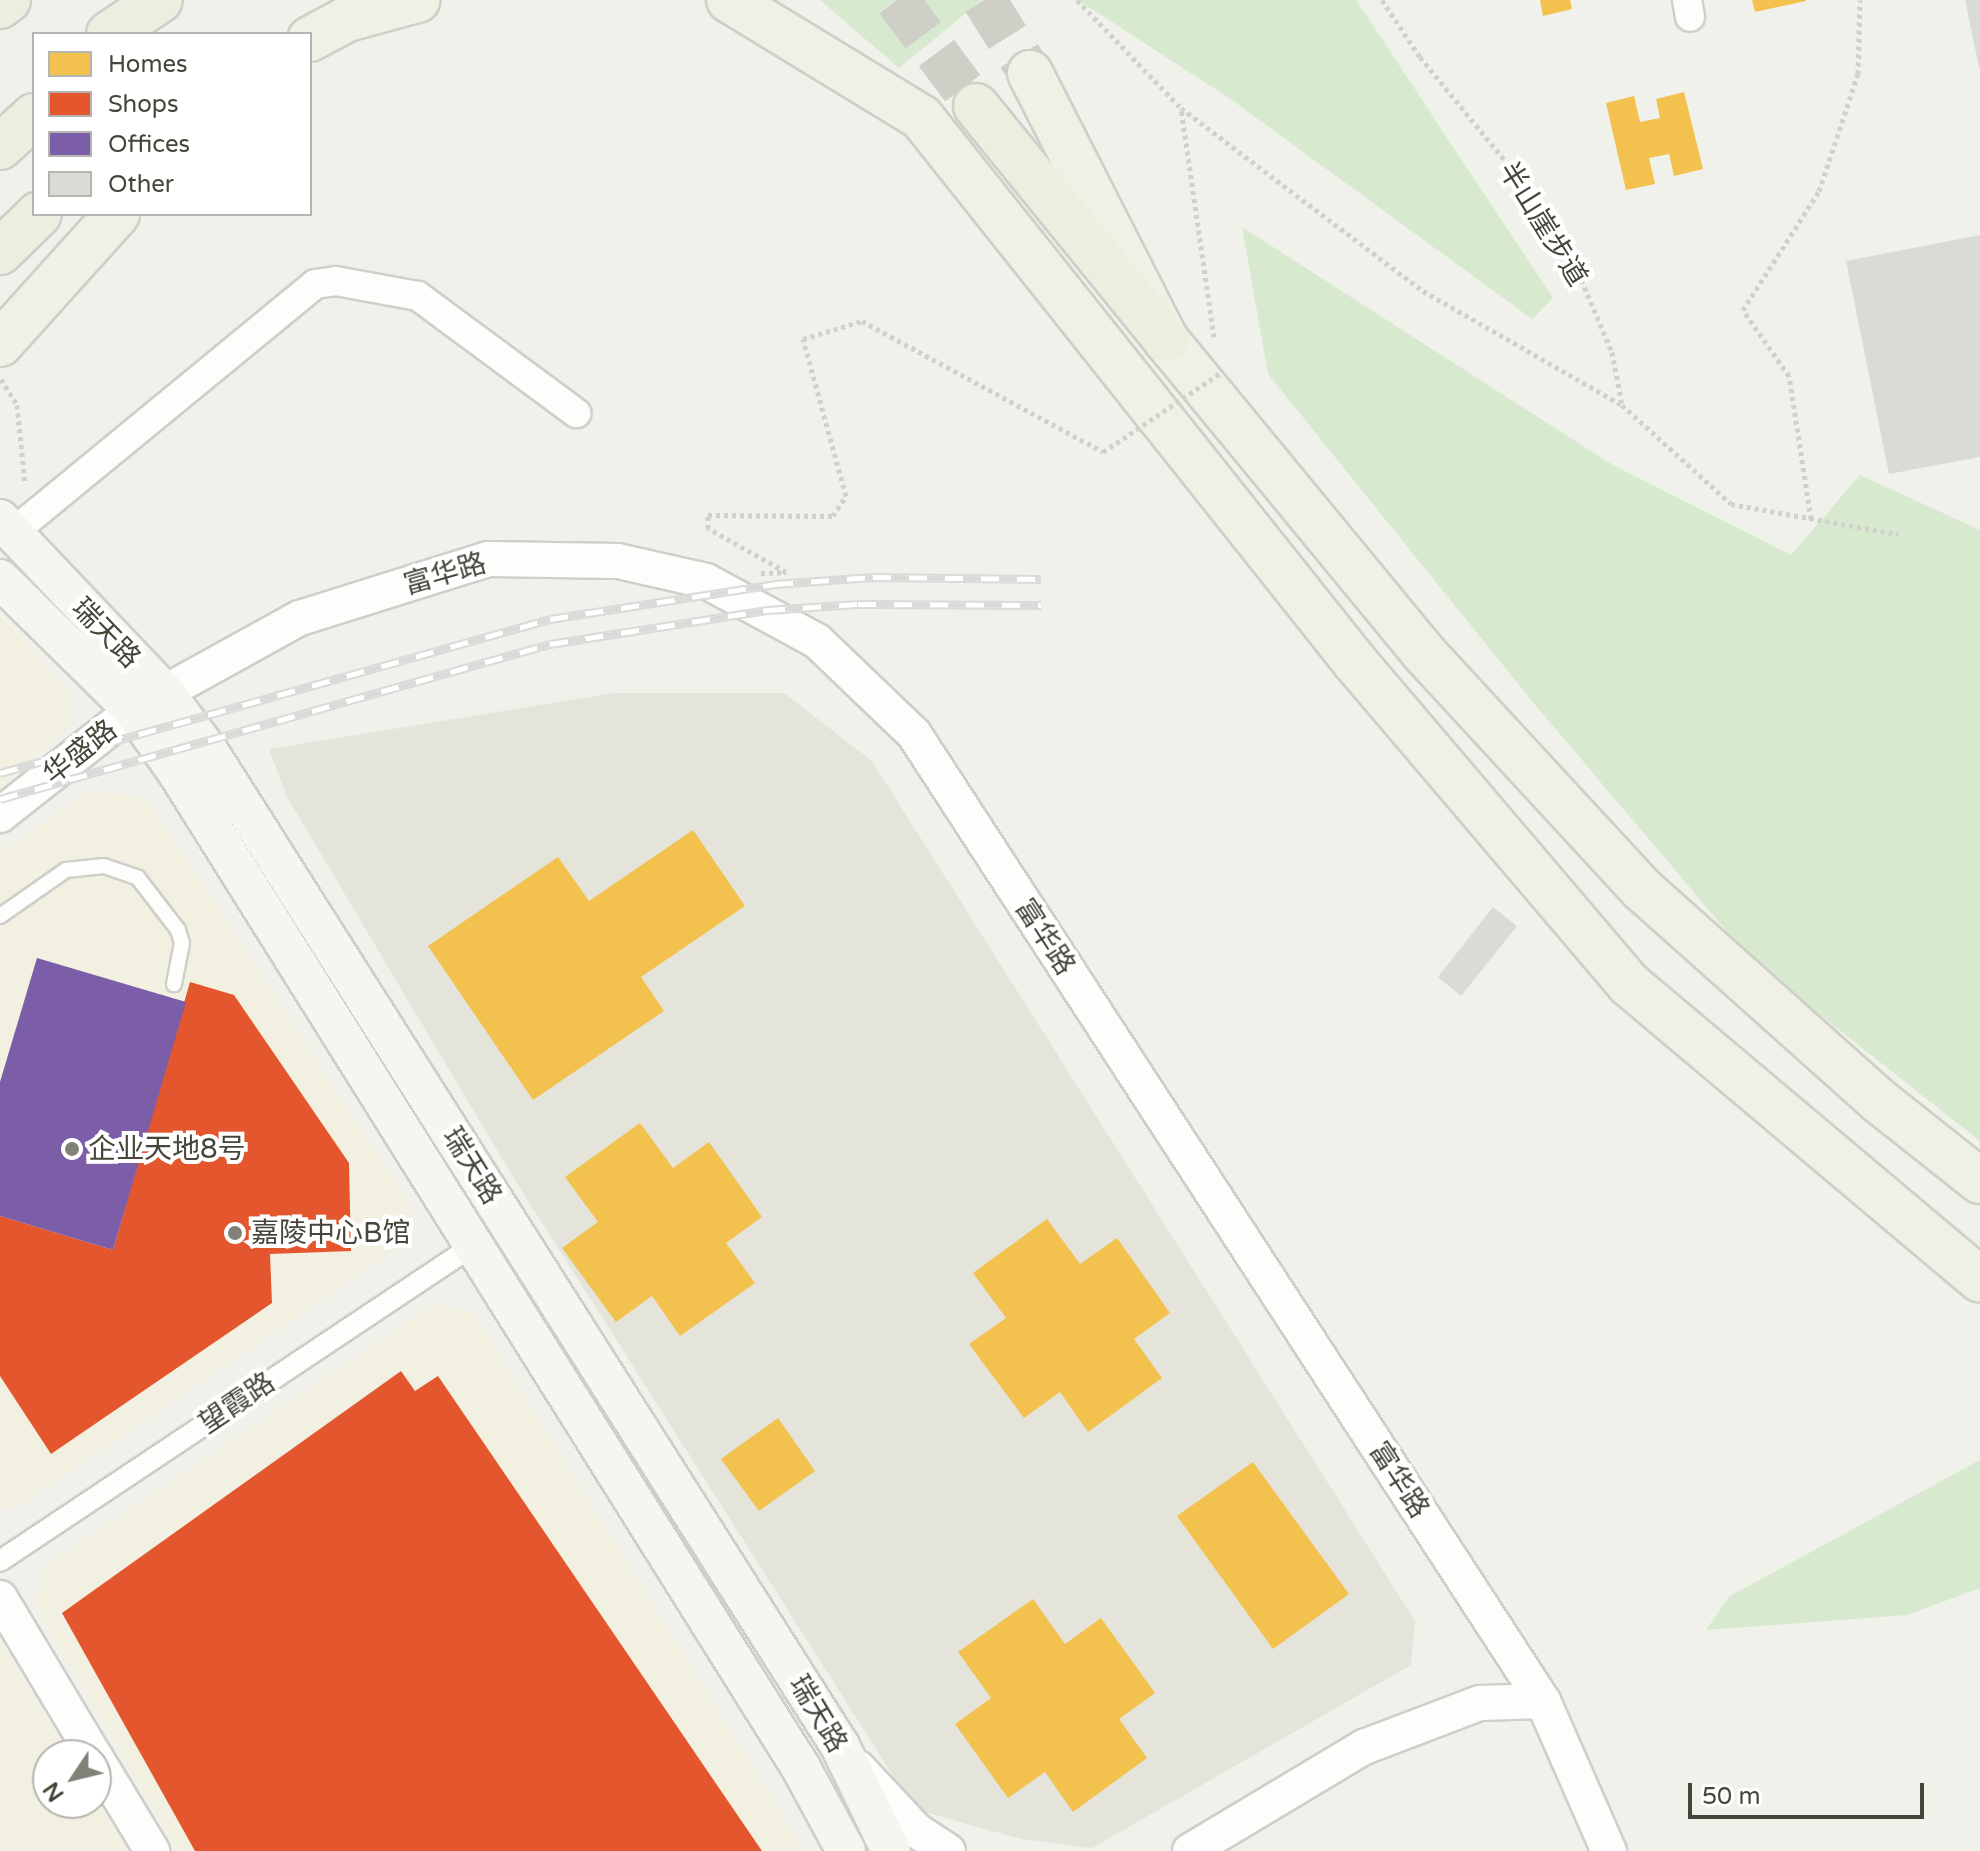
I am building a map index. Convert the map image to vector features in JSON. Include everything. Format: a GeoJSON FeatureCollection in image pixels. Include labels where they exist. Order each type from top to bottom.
{"type":"FeatureCollection","features":[{"type":"Feature","properties":{"kind":"highway"},"geometry":{"type":"LineString","coordinates":[[0,6],[8,0]]}},
{"type":"Feature","properties":{"kind":"highway"},"geometry":{"type":"LineString","coordinates":[[112,32],[160,0]]}},
{"type":"Feature","properties":{"kind":"highway"},"geometry":{"type":"LineString","coordinates":[[125,32],[160,0]]}},
{"type":"Feature","properties":{"kind":"highway"},"geometry":{"type":"LineString","coordinates":[[0,107],[32,85]]}},
{"type":"Feature","properties":{"kind":"highway"},"geometry":{"type":"LineString","coordinates":[[976,106],[1166,340]]}},
{"type":"Feature","properties":{"kind":"highway"},"geometry":{"type":"LineString","coordinates":[[0,147],[32,118]]}},
{"type":"Feature","properties":{"kind":"highway"},"geometry":{"type":"LineString","coordinates":[[0,252],[37,216]]}},
{"type":"Feature","properties":{"kind":"main road"},"geometry":{"type":"LineString","coordinates":[[312,38],[347,19],[418,0]]}},
{"type":"Feature","properties":{"kind":"main road"},"geometry":{"type":"LineString","coordinates":[[729,0],[921,117],[1355,662],[1629,984],[1980,1280]]}},
{"type":"Feature","properties":{"kind":"main road"},"geometry":{"type":"LineString","coordinates":[[1030,73],[1166,340],[1423,652],[1643,890],[1879,1101],[1980,1181]]}},
{"type":"Feature","properties":{"kind":"main road"},"geometry":{"type":"LineString","coordinates":[[0,344],[115,216]]}},
{"type":"Feature","properties":{"kind":"main road","name":"瑞天路"},"geometry":{"type":"LineString","coordinates":[[13,525],[148,701],[474,1245],[801,1768],[846,1851]]}},
{"type":"Feature","properties":{"kind":"main road","name":"瑞天路"},"geometry":{"type":"LineString","coordinates":[[0,579],[209,752],[840,1746],[891,1851]]}},
{"type":"Feature","properties":{"kind":"street"},"geometry":{"type":"LineString","coordinates":[[13,525],[315,284],[336,281],[418,296],[576,413]]}},
{"type":"Feature","properties":{"kind":"street","name":"富华路"},"geometry":{"type":"LineString","coordinates":[[148,701],[300,618],[488,559],[618,561],[706,581],[817,641],[914,734],[1543,1701],[1609,1851]]}},
{"type":"Feature","properties":{"kind":"street","name":"华盛路"},"geometry":{"type":"LineString","coordinates":[[0,815],[148,701]]}},
{"type":"Feature","properties":{"kind":"street","name":"望霞路"},"geometry":{"type":"LineString","coordinates":[[0,1561],[474,1245]]}},
{"type":"Feature","properties":{"kind":"street"},"geometry":{"type":"LineString","coordinates":[[0,1598],[84,1739]]}},
{"type":"Feature","properties":{"kind":"street"},"geometry":{"type":"LineString","coordinates":[[1190,1851],[1364,1747],[1480,1703],[1543,1701]]}},
{"type":"Feature","properties":{"kind":"street"},"geometry":{"type":"LineString","coordinates":[[840,1746],[886,1800],[948,1851]]}},
{"type":"Feature","properties":{"kind":"street"},"geometry":{"type":"LineString","coordinates":[[112,1785],[152,1851]]}},
{"type":"Feature","properties":{"kind":"lane"},"geometry":{"type":"LineString","coordinates":[[0,916],[66,870],[104,866],[138,878],[178,930],[182,943],[174,984]]}},
{"type":"Feature","properties":{"kind":"path"},"geometry":{"type":"LineString","coordinates":[[1077,0],[1181,108],[1423,291],[1622,405],[1731,504],[1898,534]]}},
{"type":"Feature","properties":{"kind":"path","name":"半山崖步道"},"geometry":{"type":"LineString","coordinates":[[1382,0],[1420,57],[1521,180],[1542,222],[1575,265],[1612,352],[1622,405]]}},
{"type":"Feature","properties":{"kind":"path"},"geometry":{"type":"LineString","coordinates":[[1811,519],[1789,376],[1743,310],[1819,191],[1858,74],[1860,0]]}},
{"type":"Feature","properties":{"kind":"path"},"geometry":{"type":"LineString","coordinates":[[1181,108],[1215,342]]}},
{"type":"Feature","properties":{"kind":"path"},"geometry":{"type":"LineString","coordinates":[[706,581],[786,572],[708,528],[708,515],[833,516],[846,496],[803,339],[862,321],[1103,452],[1219,374],[1217,358]]}},
{"type":"Feature","properties":{"kind":"path"},"geometry":{"type":"LineString","coordinates":[[0,378],[17,405],[13,525]]}},
{"type":"Feature","properties":{"kind":"shaded area"},"geometry":{"type":"Polygon","coordinates":[[[0,615],[70,691],[69,727],[0,788],[0,615]]]}},
{"type":"Feature","properties":{"kind":"shaded area"},"geometry":{"type":"Polygon","coordinates":[[[614,693],[784,693],[872,761],[1415,1621],[1411,1665],[1092,1848],[1021,1839],[914,1809],[513,1177],[287,797],[269,749],[614,693]]]}},
{"type":"Feature","properties":{"kind":"shaded area","name":"嘉陵中心B馆"},"geometry":{"type":"Polygon","coordinates":[[[88,791],[147,798],[411,1206],[410,1240],[15,1509],[0,1509],[0,853],[88,791]]]}},
{"type":"Feature","properties":{"kind":"shaded area"},"geometry":{"type":"Polygon","coordinates":[[[438,1302],[474,1314],[805,1851],[178,1851],[35,1606],[42,1567],[438,1302]]]}},
{"type":"Feature","properties":{"kind":"shaded area"},"geometry":{"type":"Polygon","coordinates":[[[0,1641],[59,1739],[32,1739],[32,1819],[108,1819],[127,1851],[0,1851],[0,1641]]]}},
{"type":"Feature","properties":{"kind":"green space"},"geometry":{"type":"Polygon","coordinates":[[[820,0],[982,0],[899,68],[820,0]]]}},
{"type":"Feature","properties":{"kind":"green space"},"geometry":{"type":"Polygon","coordinates":[[[1078,0],[1356,0],[1553,298],[1532,319],[1232,100],[1078,0]]]}},
{"type":"Feature","properties":{"kind":"green space"},"geometry":{"type":"Polygon","coordinates":[[[1242,227],[1611,464],[1791,555],[1860,475],[1980,530],[1980,1141],[1753,962],[1531,700],[1268,374],[1242,227]]]}},
{"type":"Feature","properties":{"kind":"green space"},"geometry":{"type":"Polygon","coordinates":[[[1980,1460],[1980,1588],[1907,1615],[1706,1630],[1730,1596],[1980,1460]]]}},
{"type":"Feature","properties":{"kind":"building: Homes"},"geometry":{"type":"Polygon","coordinates":[[[1540,0],[1570,0],[1572,9],[1543,16],[1540,0]]]}},
{"type":"Feature","properties":{"kind":"building: Homes"},"geometry":{"type":"Polygon","coordinates":[[[1752,0],[1806,0],[1806,1],[1755,12],[1752,0]]]}},
{"type":"Feature","properties":{"kind":"building: Homes"},"geometry":{"type":"Polygon","coordinates":[[[1684,92],[1703,169],[1674,176],[1669,154],[1649,158],[1655,184],[1626,190],[1606,103],[1634,96],[1640,122],[1660,118],[1656,99],[1684,92]]]}},
{"type":"Feature","properties":{"kind":"building: Homes"},"geometry":{"type":"Polygon","coordinates":[[[693,830],[745,906],[641,977],[664,1011],[533,1100],[428,946],[558,857],[589,901],[693,830]]]}},
{"type":"Feature","properties":{"kind":"building: Homes"},"geometry":{"type":"Polygon","coordinates":[[[640,1123],[673,1168],[709,1142],[762,1217],[726,1243],[755,1283],[680,1336],[652,1296],[616,1322],[562,1248],[598,1222],[565,1177],[640,1123]]]}},
{"type":"Feature","properties":{"kind":"building: Homes"},"geometry":{"type":"Polygon","coordinates":[[[1047,1219],[1080,1264],[1117,1238],[1170,1313],[1134,1339],[1162,1378],[1088,1432],[1060,1392],[1024,1418],[969,1344],[1006,1318],[973,1273],[1047,1219]]]}},
{"type":"Feature","properties":{"kind":"building: Homes"},"geometry":{"type":"Polygon","coordinates":[[[778,1418],[815,1471],[759,1511],[721,1459],[778,1418]]]}},
{"type":"Feature","properties":{"kind":"building: Homes"},"geometry":{"type":"Polygon","coordinates":[[[1253,1462],[1349,1594],[1273,1649],[1177,1516],[1253,1462]]]}},
{"type":"Feature","properties":{"kind":"building: Homes"},"geometry":{"type":"Polygon","coordinates":[[[1033,1599],[1065,1644],[1101,1618],[1155,1693],[1119,1719],[1147,1758],[1073,1812],[1045,1772],[1008,1798],[955,1724],[991,1698],[958,1652],[1033,1599]]]}},
{"type":"Feature","properties":{"kind":"building: Shops","name":"嘉陵中心B馆"},"geometry":{"type":"Polygon","coordinates":[[[190,982],[234,995],[349,1163],[351,1251],[270,1254],[272,1303],[51,1454],[0,1376],[0,1216],[113,1250],[190,982]]]}},
{"type":"Feature","properties":{"kind":"building: Shops"},"geometry":{"type":"Polygon","coordinates":[[[401,1371],[415,1391],[438,1376],[762,1851],[195,1851],[62,1613],[401,1371]]]}},
{"type":"Feature","properties":{"kind":"building: Offices","name":"企业天地8号"},"geometry":{"type":"Polygon","coordinates":[[[37,958],[186,1002],[113,1250],[0,1216],[0,1082],[37,958]]]}},
{"type":"Feature","properties":{"kind":"building: Other"},"geometry":{"type":"Polygon","coordinates":[[[1965,0],[1980,0],[1980,67],[1979,67],[1965,0]]]}},
{"type":"Feature","properties":{"kind":"building: Other"},"geometry":{"type":"Polygon","coordinates":[[[1980,235],[1980,457],[1889,474],[1846,261],[1980,235]]]}},
{"type":"Feature","properties":{"kind":"building: Other"},"geometry":{"type":"Polygon","coordinates":[[[1493,907],[1517,926],[1461,996],[1438,977],[1493,907]]]}},
{"type":"Feature","properties":{"kind":"tunnel"},"geometry":{"type":"LineString","coordinates":[[897,0],[976,106]]}},
{"type":"Feature","properties":{"kind":"tunnel"},"geometry":{"type":"LineString","coordinates":[[984,0],[1030,73]]}},
{"type":"Feature","properties":{"kind":"railway"},"geometry":{"type":"LineString","coordinates":[[0,773],[550,619],[775,584],[873,577],[1041,579]]}},
{"type":"Feature","properties":{"kind":"railway"},"geometry":{"type":"LineString","coordinates":[[0,799],[550,644],[767,610],[858,604],[1041,605]]}},
{"type":"Feature","properties":{"kind":"place","name":"企业天地8号"},"geometry":{"type":"Point","coordinates":[72,1149]}},
{"type":"Feature","properties":{"kind":"place","name":"嘉陵中心B馆"},"geometry":{"type":"Point","coordinates":[235,1233]}}]}
